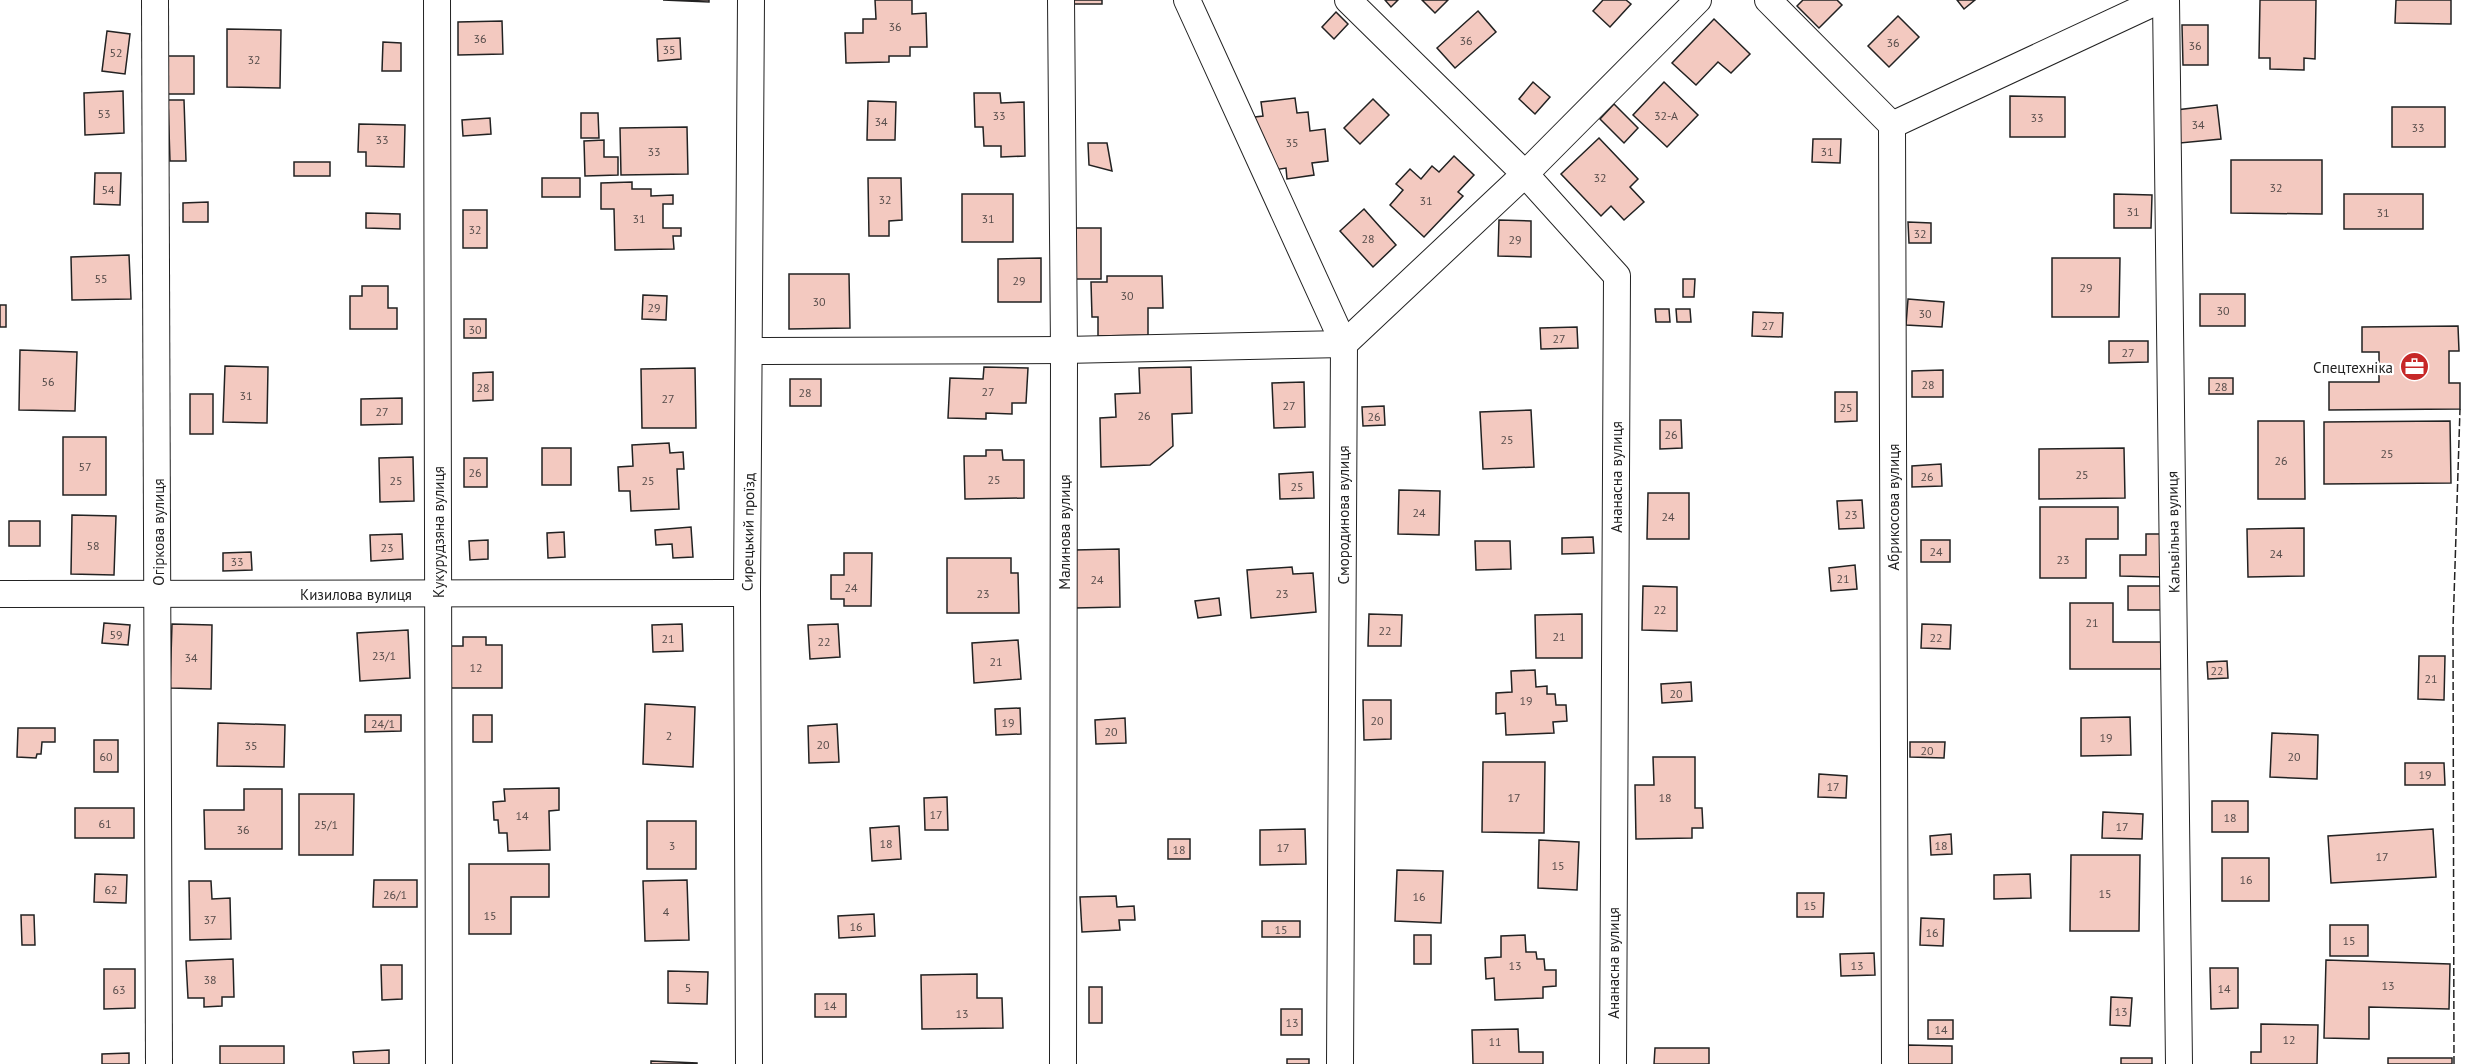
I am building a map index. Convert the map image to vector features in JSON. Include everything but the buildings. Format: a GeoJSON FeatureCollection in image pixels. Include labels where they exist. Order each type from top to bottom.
{"type":"FeatureCollection","features":[{"type":"Feature","properties":{"kind":"street","name":"Огіркова вулиця"},"geometry":{"type":"LineString","coordinates":[[155,0],[159,1064]]}},
{"type":"Feature","properties":{"kind":"street","name":"Кукурудзяна вулиця"},"geometry":{"type":"LineString","coordinates":[[437,0],[439,1064]]}},
{"type":"Feature","properties":{"kind":"street","name":"Сирецький проїзд"},"geometry":{"type":"LineString","coordinates":[[749,1064],[747,593],[751,0]]}},
{"type":"Feature","properties":{"kind":"street","name":"Малинова вулиця"},"geometry":{"type":"LineString","coordinates":[[1061,0],[1064,350],[1063,1064]]}},
{"type":"Feature","properties":{"kind":"street","name":"Смородинова вулиця"},"geometry":{"type":"LineString","coordinates":[[1187,0],[1344,344],[1340,1064]]}},
{"type":"Feature","properties":{"kind":"street","name":"Ананасна вулиця"},"geometry":{"type":"LineString","coordinates":[[1347,0],[1525,174],[1617,276],[1612,1064]]}},
{"type":"Feature","properties":{"kind":"street"},"geometry":{"type":"LineString","coordinates":[[750,351],[1064,350],[1344,344],[1525,174],[1698,0]]}},
{"type":"Feature","properties":{"kind":"street"},"geometry":{"type":"LineString","coordinates":[[1768,0],[1892,125],[2160,0]]}},
{"type":"Feature","properties":{"kind":"street","name":"Кальвільна вулиця"},"geometry":{"type":"LineString","coordinates":[[2166,0],[2179,1064]]}},
{"type":"Feature","properties":{"kind":"street","name":"Абрикосова вулиця"},"geometry":{"type":"LineString","coordinates":[[1892,125],[1894,1064]]}},
{"type":"Feature","properties":{"kind":"street","name":"Кизилова вулиця"},"geometry":{"type":"LineString","coordinates":[[0,594],[747,593]]}},
{"type":"Feature","properties":{"kind":"fence"},"geometry":{"type":"LineString","coordinates":[[2454,1064],[2453,629],[2460,409]]}},
{"type":"Feature","properties":{"kind":"place","name":"Спецтехніка"},"geometry":{"type":"Point","coordinates":[2414,367]}}]}
